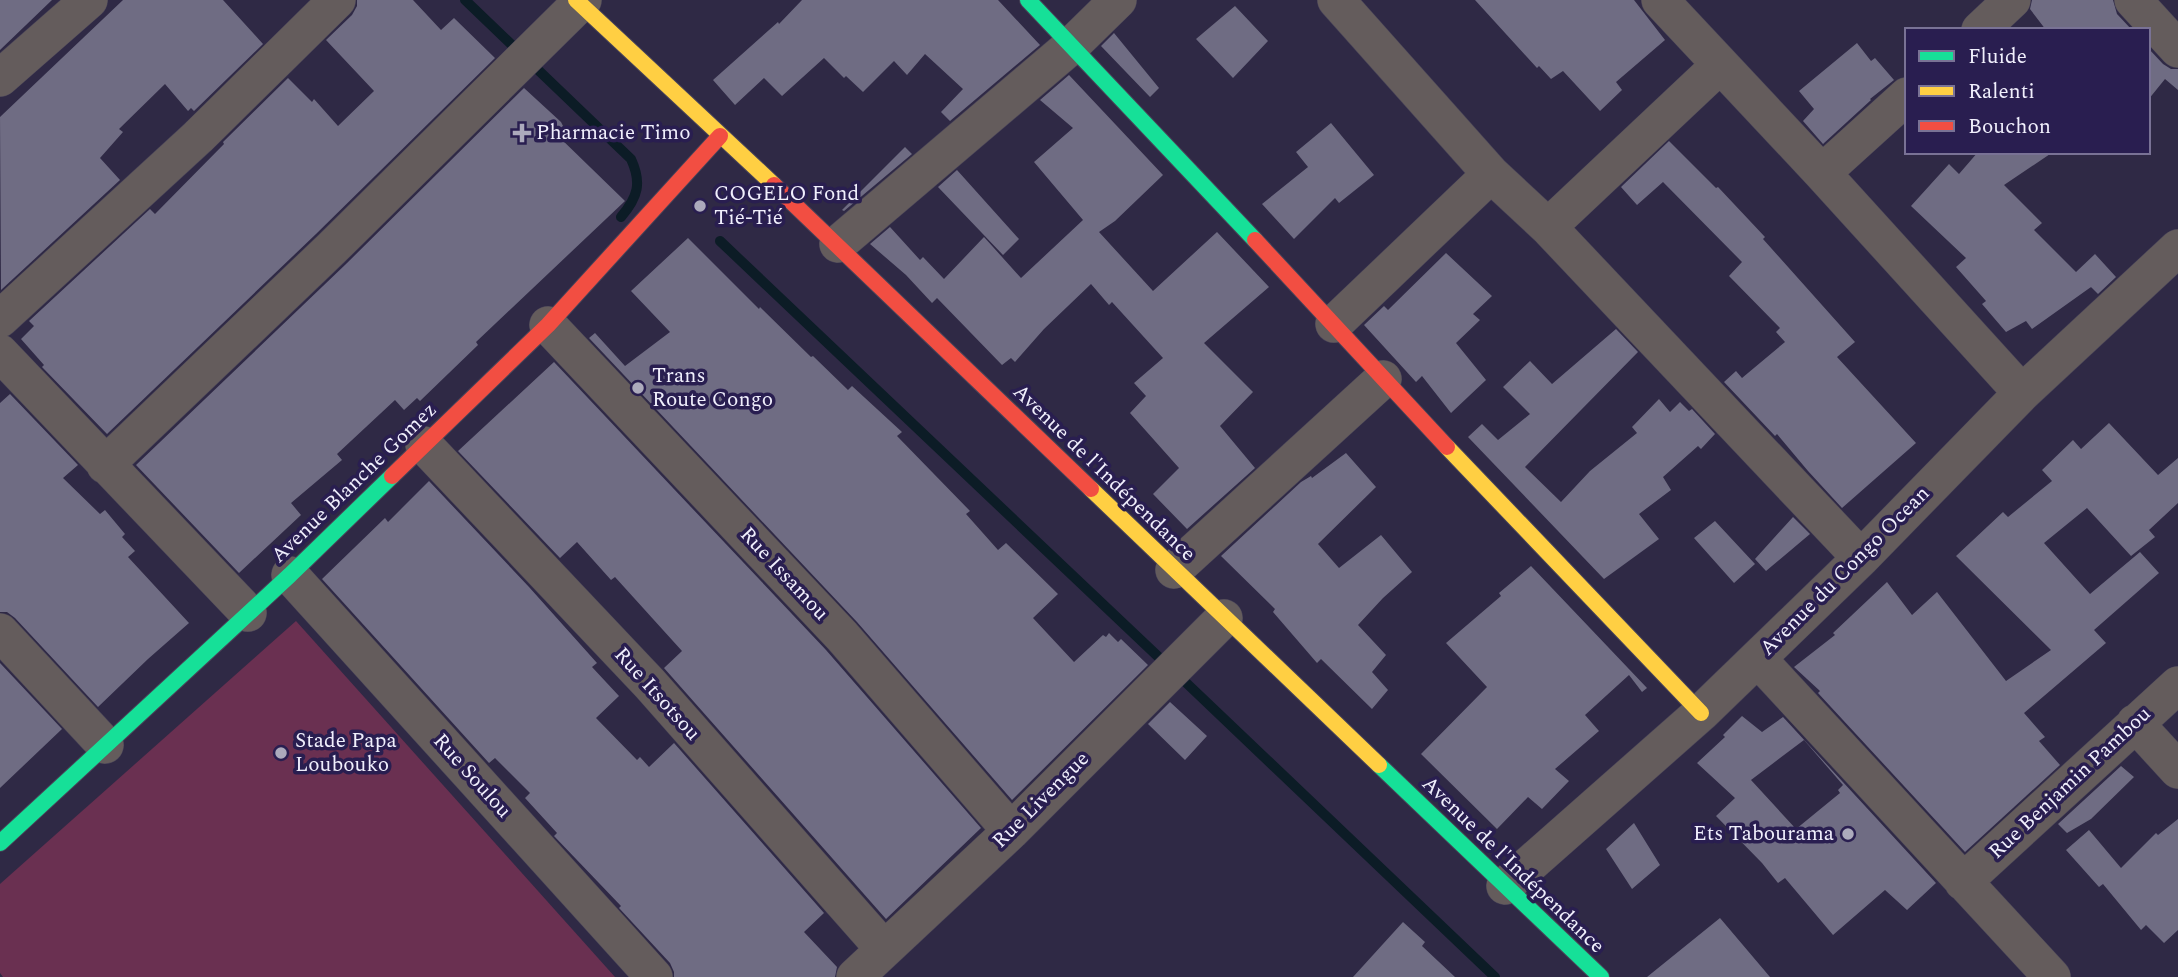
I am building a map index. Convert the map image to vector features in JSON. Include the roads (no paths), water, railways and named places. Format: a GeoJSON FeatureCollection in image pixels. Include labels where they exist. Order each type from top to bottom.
{"type":"FeatureCollection","features":[{"type":"Feature","properties":{"kind":"street"},"geometry":{"type":"LineString","coordinates":[[0,78],[89,0]]}},
{"type":"Feature","properties":{"kind":"street"},"geometry":{"type":"LineString","coordinates":[[0,319],[198,137],[337,0]]}},
{"type":"Feature","properties":{"kind":"street"},"geometry":{"type":"LineString","coordinates":[[1028,0],[1701,713]]}},
{"type":"Feature","properties":{"kind":"street"},"geometry":{"type":"LineString","coordinates":[[838,244],[1071,46],[1118,0]]}},
{"type":"Feature","properties":{"kind":"street"},"geometry":{"type":"LineString","coordinates":[[1336,0],[1492,174],[1548,227],[1861,558]]}},
{"type":"Feature","properties":{"kind":"street"},"geometry":{"type":"LineString","coordinates":[[1660,0],[2022,393]]}},
{"type":"Feature","properties":{"kind":"street"},"geometry":{"type":"LineString","coordinates":[[1982,28],[2012,0]]}},
{"type":"Feature","properties":{"kind":"street"},"geometry":{"type":"LineString","coordinates":[[2133,0],[2178,49]]}},
{"type":"Feature","properties":{"kind":"street"},"geometry":{"type":"LineString","coordinates":[[105,465],[331,249],[579,1]]}},
{"type":"Feature","properties":{"kind":"street","name":"Avenue de l'Indépendance"},"geometry":{"type":"LineString","coordinates":[[579,1],[838,244],[1174,570],[1601,977]]}},
{"type":"Feature","properties":{"kind":"street"},"geometry":{"type":"LineString","coordinates":[[1548,227],[1720,65]]}},
{"type":"Feature","properties":{"kind":"street"},"geometry":{"type":"LineString","coordinates":[[1822,173],[1905,98]]}},
{"type":"Feature","properties":{"kind":"street","name":"Avenue Blanche Gomez"},"geometry":{"type":"LineString","coordinates":[[0,843],[289,575],[548,325],[720,136]]}},
{"type":"Feature","properties":{"kind":"street"},"geometry":{"type":"LineString","coordinates":[[1334,324],[1492,174]]}},
{"type":"Feature","properties":{"kind":"street","name":"Avenue du Congo Ocean"},"geometry":{"type":"LineString","coordinates":[[1504,886],[1701,713],[1861,558],[2022,393],[2178,248]]}},
{"type":"Feature","properties":{"kind":"street","name":"Rue Issamou"},"geometry":{"type":"LineString","coordinates":[[548,325],[833,626],[1011,831]]}},
{"type":"Feature","properties":{"kind":"street"},"geometry":{"type":"LineString","coordinates":[[0,353],[248,613]]}},
{"type":"Feature","properties":{"kind":"street"},"geometry":{"type":"LineString","coordinates":[[1174,570],[1383,379]]}},
{"type":"Feature","properties":{"kind":"street","name":"Rue Itsotsou"},"geometry":{"type":"LineString","coordinates":[[424,445],[650,684],[884,949]]}},
{"type":"Feature","properties":{"kind":"street","name":"Rue Soulou"},"geometry":{"type":"LineString","coordinates":[[289,575],[654,977]]}},
{"type":"Feature","properties":{"kind":"street","name":"Rue Livengue"},"geometry":{"type":"LineString","coordinates":[[855,977],[1011,831],[1224,618]]}},
{"type":"Feature","properties":{"kind":"street"},"geometry":{"type":"LineString","coordinates":[[0,632],[105,745]]}},
{"type":"Feature","properties":{"kind":"street"},"geometry":{"type":"LineString","coordinates":[[1758,659],[2052,977]]}},
{"type":"Feature","properties":{"kind":"street","name":"Rue Benjamin Pambou"},"geometry":{"type":"LineString","coordinates":[[1963,882],[2178,685]]}},
{"type":"Feature","properties":{"kind":"street"},"geometry":{"type":"LineString","coordinates":[[2135,723],[2178,770]]}},
{"type":"Feature","properties":{"kind":"waterway"},"geometry":{"type":"LineString","coordinates":[[465,0],[631,159],[637,183],[635,196],[621,217]]}},
{"type":"Feature","properties":{"kind":"waterway"},"geometry":{"type":"LineString","coordinates":[[720,241],[1167,665]]}},
{"type":"Feature","properties":{"kind":"waterway"},"geometry":{"type":"LineString","coordinates":[[1178,675],[1495,977]]}},
{"type":"Feature","properties":{"kind":"place","name":"Pharmacie Timo"},"geometry":{"type":"Point","coordinates":[522,133]}},
{"type":"Feature","properties":{"kind":"place","name":"COGELO Fond Tié-Tié"},"geometry":{"type":"Point","coordinates":[700,206]}},
{"type":"Feature","properties":{"kind":"place","name":"Trans Route Congo"},"geometry":{"type":"Point","coordinates":[638,388]}},
{"type":"Feature","properties":{"kind":"place","name":"Stade Papa Loubouko"},"geometry":{"type":"Point","coordinates":[281,753]}},
{"type":"Feature","properties":{"kind":"place","name":"Ets Tabourama"},"geometry":{"type":"Point","coordinates":[1848,834]}}]}
